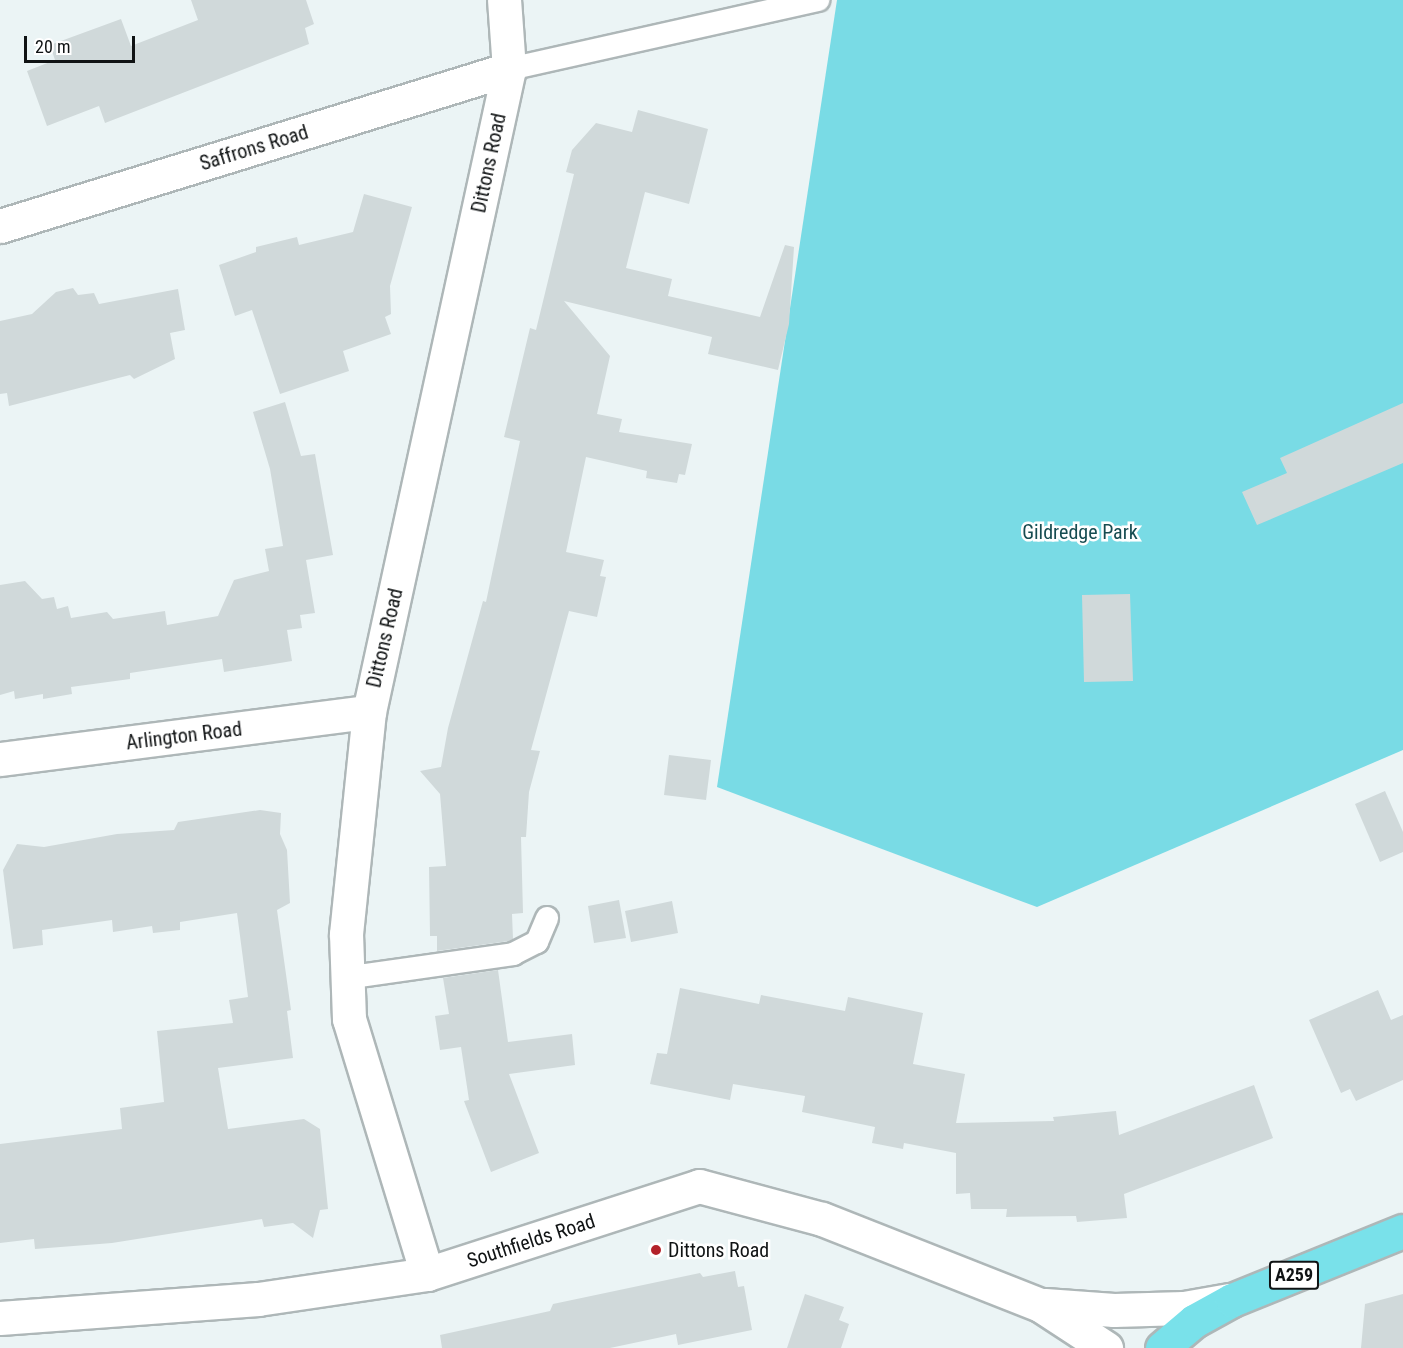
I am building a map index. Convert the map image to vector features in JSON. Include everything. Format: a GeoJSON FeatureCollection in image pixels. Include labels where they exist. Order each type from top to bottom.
{"type":"FeatureCollection","features":[{"type":"Feature","properties":{"kind":"main road","name":"A259"},"geometry":{"type":"LineString","coordinates":[[1162,1348],[1194,1321],[1232,1300],[1403,1231]]}},
{"type":"Feature","properties":{"kind":"street","name":"Dittons Road"},"geometry":{"type":"LineString","coordinates":[[427,1274],[349,1019],[345,978],[346,934],[369,712],[509,69],[504,0]]}},
{"type":"Feature","properties":{"kind":"street","name":"Saffrons Road"},"geometry":{"type":"LineString","coordinates":[[0,226],[509,69]]}},
{"type":"Feature","properties":{"kind":"street","name":"Arlington Road"},"geometry":{"type":"LineString","coordinates":[[0,759],[369,712]]}},
{"type":"Feature","properties":{"kind":"street","name":"Southfields Road"},"geometry":{"type":"LineString","coordinates":[[0,1318],[258,1299],[427,1274],[699,1186],[822,1219],[1040,1305],[1106,1348]]}},
{"type":"Feature","properties":{"kind":"street","name":"Southfields Road"},"geometry":{"type":"LineString","coordinates":[[1040,1305],[1114,1310],[1184,1308],[1232,1300]]}},
{"type":"Feature","properties":{"kind":"lane"},"geometry":{"type":"LineString","coordinates":[[509,69],[818,0]]}},
{"type":"Feature","properties":{"kind":"lane"},"geometry":{"type":"LineString","coordinates":[[345,978],[513,954],[537,942],[547,918]]}},
{"type":"Feature","properties":{"kind":"green space","name":"Gildredge Park"},"geometry":{"type":"Polygon","coordinates":[[[837,0],[1403,0],[1403,750],[1037,907],[717,787],[837,0]]]}},
{"type":"Feature","properties":{"kind":"building"},"geometry":{"type":"Polygon","coordinates":[[[191,0],[306,0],[314,24],[305,28],[309,44],[105,123],[99,106],[47,126],[27,71],[55,60],[50,45],[121,19],[131,46],[198,20],[191,0]]]}},
{"type":"Feature","properties":{"kind":"building"},"geometry":{"type":"Polygon","coordinates":[[[638,110],[708,129],[689,204],[645,192],[626,268],[672,279],[668,296],[760,317],[785,245],[794,247],[789,324],[778,370],[708,354],[712,337],[564,301],[610,356],[597,414],[622,419],[619,432],[692,444],[685,475],[679,474],[677,483],[646,478],[647,471],[586,457],[566,552],[604,560],[600,576],[606,577],[597,617],[569,611],[531,750],[540,751],[529,792],[526,837],[521,837],[523,913],[512,914],[513,939],[509,941],[437,951],[437,936],[430,936],[429,867],[446,866],[440,794],[420,771],[441,767],[448,728],[483,601],[486,602],[520,441],[504,437],[530,328],[536,330],[574,174],[566,172],[572,150],[596,123],[632,132],[638,110]]]}},
{"type":"Feature","properties":{"kind":"building"},"geometry":{"type":"Polygon","coordinates":[[[364,194],[412,207],[390,286],[391,314],[385,317],[391,334],[343,351],[349,371],[280,394],[252,310],[235,316],[219,265],[256,252],[256,247],[297,237],[299,245],[353,232],[364,194]]]}},
{"type":"Feature","properties":{"kind":"building"},"geometry":{"type":"Polygon","coordinates":[[[73,288],[78,295],[94,293],[99,304],[178,289],[185,330],[170,333],[175,359],[134,379],[130,375],[9,406],[7,393],[0,394],[0,321],[32,314],[56,292],[73,288]]]}},
{"type":"Feature","properties":{"kind":"building"},"geometry":{"type":"Polygon","coordinates":[[[285,402],[301,456],[315,454],[333,555],[306,560],[315,613],[300,615],[302,628],[287,630],[292,661],[224,672],[222,659],[130,673],[130,679],[71,687],[72,694],[43,699],[43,694],[15,699],[14,691],[0,695],[0,585],[25,581],[42,599],[54,597],[57,609],[68,606],[71,618],[107,612],[113,619],[165,611],[167,625],[218,616],[234,580],[269,571],[265,549],[283,546],[270,469],[253,412],[285,402]]]}},
{"type":"Feature","properties":{"kind":"building"},"geometry":{"type":"Polygon","coordinates":[[[1403,403],[1403,463],[1257,525],[1242,492],[1287,473],[1280,458],[1403,403]]]}},
{"type":"Feature","properties":{"kind":"building"},"geometry":{"type":"Polygon","coordinates":[[[1130,594],[1133,681],[1084,682],[1082,595],[1130,594]]]}},
{"type":"Feature","properties":{"kind":"building"},"geometry":{"type":"Polygon","coordinates":[[[669,755],[711,760],[706,800],[664,795],[669,755]]]}},
{"type":"Feature","properties":{"kind":"building"},"geometry":{"type":"Polygon","coordinates":[[[1385,791],[1403,832],[1403,852],[1380,862],[1355,804],[1385,791]]]}},
{"type":"Feature","properties":{"kind":"building"},"geometry":{"type":"Polygon","coordinates":[[[260,810],[281,813],[280,834],[287,850],[290,903],[277,910],[291,1010],[287,1011],[293,1058],[218,1068],[228,1129],[304,1119],[320,1129],[328,1209],[320,1210],[313,1238],[293,1223],[264,1227],[262,1219],[112,1243],[35,1249],[34,1239],[0,1243],[0,1144],[122,1129],[120,1108],[164,1102],[157,1031],[233,1023],[229,1000],[248,997],[237,913],[180,922],[180,930],[153,933],[152,926],[113,932],[112,920],[42,930],[43,945],[13,949],[3,870],[17,844],[44,847],[117,834],[174,830],[178,822],[260,810]]]}},
{"type":"Feature","properties":{"kind":"building"},"geometry":{"type":"Polygon","coordinates":[[[619,900],[626,938],[594,943],[588,906],[619,900]]]}},
{"type":"Feature","properties":{"kind":"building"},"geometry":{"type":"Polygon","coordinates":[[[672,901],[678,933],[631,942],[625,911],[672,901]]]}},
{"type":"Feature","properties":{"kind":"building"},"geometry":{"type":"Polygon","coordinates":[[[498,970],[508,1042],[572,1034],[575,1065],[509,1074],[539,1153],[491,1172],[464,1101],[469,1100],[461,1047],[440,1050],[435,1016],[449,1014],[443,978],[498,970]]]}},
{"type":"Feature","properties":{"kind":"building"},"geometry":{"type":"Polygon","coordinates":[[[680,988],[759,1004],[761,995],[845,1011],[848,997],[923,1013],[913,1064],[965,1074],[956,1123],[1054,1121],[1053,1117],[1116,1111],[1119,1135],[1254,1085],[1273,1138],[1124,1194],[1127,1218],[1077,1222],[1076,1216],[1006,1217],[1007,1209],[971,1209],[970,1193],[956,1194],[956,1153],[904,1143],[903,1149],[872,1143],[875,1127],[802,1112],[805,1096],[733,1084],[730,1100],[650,1084],[657,1053],[667,1054],[680,988]]]}},
{"type":"Feature","properties":{"kind":"building"},"geometry":{"type":"Polygon","coordinates":[[[1378,990],[1391,1020],[1403,1015],[1403,1080],[1356,1101],[1350,1089],[1341,1093],[1309,1020],[1378,990]]]}},
{"type":"Feature","properties":{"kind":"building"},"geometry":{"type":"Polygon","coordinates":[[[735,1271],[738,1287],[744,1286],[752,1330],[678,1345],[676,1334],[610,1348],[442,1348],[440,1335],[550,1311],[553,1304],[700,1273],[703,1277],[735,1271]]]}},
{"type":"Feature","properties":{"kind":"building"},"geometry":{"type":"Polygon","coordinates":[[[805,1294],[844,1307],[839,1320],[849,1324],[841,1348],[787,1348],[805,1294]]]}},
{"type":"Feature","properties":{"kind":"building"},"geometry":{"type":"Polygon","coordinates":[[[1403,1294],[1403,1348],[1361,1348],[1365,1304],[1403,1294]]]}},
{"type":"Feature","properties":{"kind":"place","name":"Dittons Road"},"geometry":{"type":"Point","coordinates":[656,1250]}}]}
